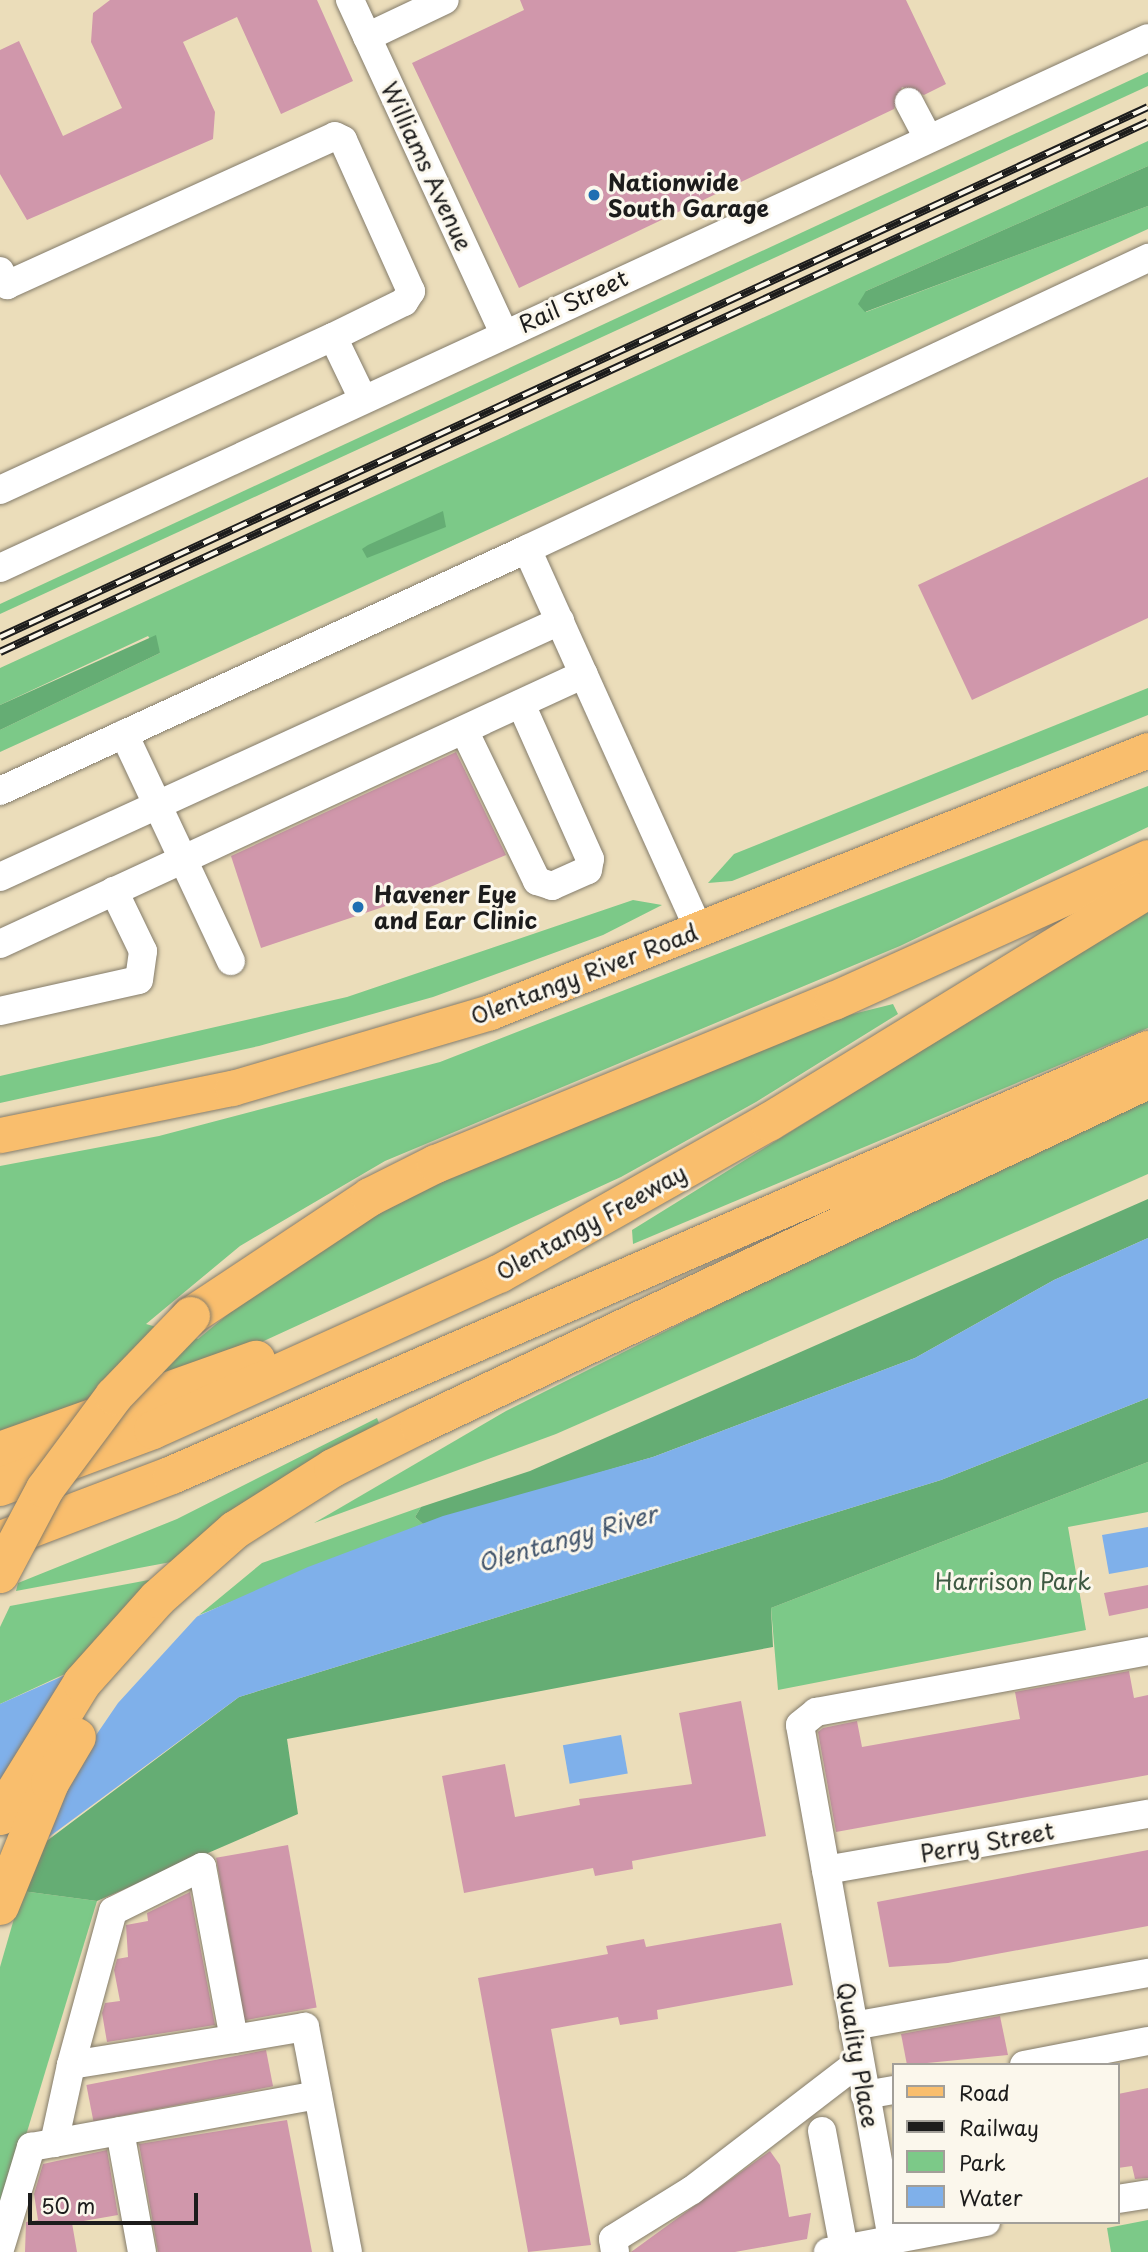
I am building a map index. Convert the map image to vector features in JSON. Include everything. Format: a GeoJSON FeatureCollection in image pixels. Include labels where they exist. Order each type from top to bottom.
{"type":"FeatureCollection","features":[{"type":"Feature","properties":{"kind":"highway"},"geometry":{"type":"LineString","coordinates":[[0,1574],[45,1489],[114,1396],[191,1316],[370,1197],[436,1164],[834,1001],[1148,859]]}},
{"type":"Feature","properties":{"kind":"highway","name":"Olentangy Freeway"},"geometry":{"type":"LineString","coordinates":[[0,1487],[153,1430],[499,1274],[746,1135],[1148,890]]}},
{"type":"Feature","properties":{"kind":"highway"},"geometry":{"type":"LineString","coordinates":[[0,1540],[172,1475],[1148,1050]]}},
{"type":"Feature","properties":{"kind":"highway"},"geometry":{"type":"LineString","coordinates":[[0,1816],[82,1683],[157,1599],[226,1537],[333,1468],[1148,1080]]}},
{"type":"Feature","properties":{"kind":"highway"},"geometry":{"type":"LineString","coordinates":[[0,1451],[499,1274]]}},
{"type":"Feature","properties":{"kind":"highway"},"geometry":{"type":"LineString","coordinates":[[0,1906],[50,1783],[101,1696],[170,1613],[272,1526],[419,1425]]}},
{"type":"Feature","properties":{"kind":"main road","name":"Olentangy River Road"},"geometry":{"type":"LineString","coordinates":[[0,1135],[92,1121],[363,1052],[490,1012],[1148,750]]}},
{"type":"Feature","properties":{"kind":"street","name":"Williams Avenue"},"geometry":{"type":"LineString","coordinates":[[350,0],[504,332]]}},
{"type":"Feature","properties":{"kind":"street"},"geometry":{"type":"LineString","coordinates":[[367,37],[445,0]]}},
{"type":"Feature","properties":{"kind":"street","name":"Rail Street"},"geometry":{"type":"LineString","coordinates":[[0,568],[362,397],[1148,38]]}},
{"type":"Feature","properties":{"kind":"street"},"geometry":{"type":"LineString","coordinates":[[909,102],[928,138]]}},
{"type":"Feature","properties":{"kind":"street"},"geometry":{"type":"LineString","coordinates":[[0,271],[7,285],[335,136],[343,140],[411,291],[404,302],[334,337],[0,490]]}},
{"type":"Feature","properties":{"kind":"street"},"geometry":{"type":"LineString","coordinates":[[0,791],[527,549],[1148,258]]}},
{"type":"Feature","properties":{"kind":"street"},"geometry":{"type":"LineString","coordinates":[[334,337],[362,397]]}},
{"type":"Feature","properties":{"kind":"street"},"geometry":{"type":"LineString","coordinates":[[527,549],[699,930]]}},
{"type":"Feature","properties":{"kind":"street"},"geometry":{"type":"LineString","coordinates":[[0,877],[560,621]]}},
{"type":"Feature","properties":{"kind":"street"},"geometry":{"type":"LineString","coordinates":[[0,944],[584,674]]}},
{"type":"Feature","properties":{"kind":"street"},"geometry":{"type":"LineString","coordinates":[[464,730],[537,881],[552,887],[587,870],[590,859],[521,704]]}},
{"type":"Feature","properties":{"kind":"street"},"geometry":{"type":"LineString","coordinates":[[124,734],[231,961]]}},
{"type":"Feature","properties":{"kind":"street"},"geometry":{"type":"LineString","coordinates":[[0,1011],[139,980],[143,951],[114,891]]}},
{"type":"Feature","properties":{"kind":"street","name":"Quality Place"},"geometry":{"type":"LineString","coordinates":[[892,2213],[865,2095],[800,1725],[816,1712],[1148,1651]]}},
{"type":"Feature","properties":{"kind":"street","name":"Perry Street"},"geometry":{"type":"LineString","coordinates":[[825,1870],[1148,1814]]}},
{"type":"Feature","properties":{"kind":"street"},"geometry":{"type":"LineString","coordinates":[[54,2143],[71,2065],[113,1911],[202,1867],[234,2039]]}},
{"type":"Feature","properties":{"kind":"street"},"geometry":{"type":"LineString","coordinates":[[853,2026],[1148,1973]]}},
{"type":"Feature","properties":{"kind":"street"},"geometry":{"type":"LineString","coordinates":[[71,2065],[305,2027],[348,2252]]}},
{"type":"Feature","properties":{"kind":"street"},"geometry":{"type":"LineString","coordinates":[[1034,2063],[1148,2041]]}},
{"type":"Feature","properties":{"kind":"street"},"geometry":{"type":"LineString","coordinates":[[615,2252],[613,2239],[692,2190],[859,2062]]}},
{"type":"Feature","properties":{"kind":"street"},"geometry":{"type":"LineString","coordinates":[[865,2095],[892,2090]]}},
{"type":"Feature","properties":{"kind":"street"},"geometry":{"type":"LineString","coordinates":[[0,2249],[31,2147],[318,2095]]}},
{"type":"Feature","properties":{"kind":"street"},"geometry":{"type":"LineString","coordinates":[[120,2131],[142,2252]]}},
{"type":"Feature","properties":{"kind":"street"},"geometry":{"type":"LineString","coordinates":[[822,2131],[836,2251],[899,2243],[978,2224]]}},
{"type":"Feature","properties":{"kind":"street"},"geometry":{"type":"LineString","coordinates":[[1120,2199],[1148,2194]]}},
{"type":"Feature","properties":{"kind":"street","name":"Quality Place"},"geometry":{"type":"LineString","coordinates":[[895,2224],[899,2243]]}},
{"type":"Feature","properties":{"kind":"green space"},"geometry":{"type":"Polygon","coordinates":[[[1148,72],[1148,86],[0,614],[0,604],[1148,72]]]}},
{"type":"Feature","properties":{"kind":"green space"},"geometry":{"type":"Polygon","coordinates":[[[1148,141],[1148,166],[866,291],[866,312],[1148,206],[1148,229],[0,752],[0,730],[160,653],[148,636],[0,705],[0,668],[1148,141]]]}},
{"type":"Feature","properties":{"kind":"green space"},"geometry":{"type":"Polygon","coordinates":[[[1148,166],[1148,206],[865,312],[858,304],[866,291],[1148,166]]]}},
{"type":"Feature","properties":{"kind":"green space"},"geometry":{"type":"Polygon","coordinates":[[[443,511],[446,527],[367,558],[362,549],[368,545],[443,511]]]}},
{"type":"Feature","properties":{"kind":"green space"},"geometry":{"type":"Polygon","coordinates":[[[156,635],[160,653],[0,730],[0,705],[156,635]]]}},
{"type":"Feature","properties":{"kind":"green space"},"geometry":{"type":"Polygon","coordinates":[[[1148,688],[1148,715],[732,881],[708,883],[734,854],[1148,688]]]}},
{"type":"Feature","properties":{"kind":"green space"},"geometry":{"type":"Polygon","coordinates":[[[1148,786],[1148,827],[900,946],[385,1161],[240,1246],[146,1324],[198,1339],[296,1258],[449,1177],[845,1016],[893,1004],[898,1014],[756,1102],[621,1177],[231,1356],[0,1439],[0,1166],[159,1136],[440,1062],[1148,786]]]}},
{"type":"Feature","properties":{"kind":"green space"},"geometry":{"type":"Polygon","coordinates":[[[633,900],[662,905],[603,935],[433,997],[259,1046],[0,1103],[0,1076],[347,997],[633,900]]]}},
{"type":"Feature","properties":{"kind":"green space"},"geometry":{"type":"Polygon","coordinates":[[[1148,910],[1148,1028],[633,1244],[632,1230],[1148,910]]]}},
{"type":"Feature","properties":{"kind":"green space"},"geometry":{"type":"Polygon","coordinates":[[[1148,1099],[1148,1174],[556,1434],[314,1523],[506,1411],[965,1181],[1148,1099]]]}},
{"type":"Feature","properties":{"kind":"green space"},"geometry":{"type":"Polygon","coordinates":[[[1148,1199],[1148,1238],[1054,1280],[915,1358],[653,1457],[423,1524],[415,1517],[421,1507],[530,1471],[1148,1199]]]}},
{"type":"Feature","properties":{"kind":"green space"},"geometry":{"type":"Polygon","coordinates":[[[1148,1398],[1148,1462],[771,1608],[773,1647],[287,1739],[298,1814],[97,1901],[22,1891],[40,1846],[239,1697],[941,1480],[1148,1398]]]}},
{"type":"Feature","properties":{"kind":"green space"},"geometry":{"type":"Polygon","coordinates":[[[377,1418],[379,1423],[290,1475],[171,1562],[16,1591],[18,1583],[177,1519],[377,1418]]]}},
{"type":"Feature","properties":{"kind":"green space","name":"Harrison Park"},"geometry":{"type":"Polygon","coordinates":[[[1148,1462],[1148,1512],[1068,1527],[1086,1630],[778,1690],[771,1608],[1148,1462]]]}},
{"type":"Feature","properties":{"kind":"green space"},"geometry":{"type":"Polygon","coordinates":[[[421,1507],[415,1517],[423,1524],[199,1615],[262,1563],[421,1507]]]}},
{"type":"Feature","properties":{"kind":"green space"},"geometry":{"type":"Polygon","coordinates":[[[154,1579],[67,1673],[0,1704],[0,1627],[10,1606],[154,1579]]]}},
{"type":"Feature","properties":{"kind":"green space"},"geometry":{"type":"Polygon","coordinates":[[[22,1891],[97,1901],[0,2221],[0,1967],[22,1891]]]}},
{"type":"Feature","properties":{"kind":"green space"},"geometry":{"type":"Polygon","coordinates":[[[1148,2220],[1148,2252],[1111,2252],[1107,2228],[1148,2220]]]}},
{"type":"Feature","properties":{"kind":"water","name":"Olentangy River"},"geometry":{"type":"Polygon","coordinates":[[[1148,1238],[1148,1398],[941,1480],[239,1697],[0,1873],[0,1704],[308,1567],[443,1516],[653,1457],[915,1358],[1054,1280],[1148,1238]]]}},
{"type":"Feature","properties":{"kind":"water"},"geometry":{"type":"Polygon","coordinates":[[[1148,1527],[1148,1567],[1109,1574],[1102,1535],[1148,1527]]]}},
{"type":"Feature","properties":{"kind":"water"},"geometry":{"type":"Polygon","coordinates":[[[621,1735],[628,1773],[570,1784],[563,1745],[621,1735]]]}},
{"type":"Feature","properties":{"kind":"pier"},"geometry":{"type":"Polygon","coordinates":[[[203,1610],[118,1703],[0,1876],[0,1782],[51,1700],[80,1664],[203,1610]]]}},
{"type":"Feature","properties":{"kind":"building"},"geometry":{"type":"Polygon","coordinates":[[[110,0],[317,0],[353,81],[281,114],[237,17],[183,42],[215,112],[213,139],[27,220],[0,174],[0,50],[19,41],[63,136],[122,108],[91,42],[93,13],[110,0]]]}},
{"type":"Feature","properties":{"kind":"building","name":"Nationwide South Garage"},"geometry":{"type":"Polygon","coordinates":[[[520,0],[906,0],[946,84],[924,95],[902,87],[894,109],[519,288],[412,63],[524,10],[520,0]]]}},
{"type":"Feature","properties":{"kind":"building"},"geometry":{"type":"Polygon","coordinates":[[[1148,477],[1148,618],[972,700],[918,585],[1148,477]]]}},
{"type":"Feature","properties":{"kind":"building"},"geometry":{"type":"Polygon","coordinates":[[[456,752],[506,855],[383,907],[261,948],[231,856],[456,752]]]}},
{"type":"Feature","properties":{"kind":"building"},"geometry":{"type":"Polygon","coordinates":[[[1148,1585],[1148,1608],[1109,1616],[1104,1593],[1148,1585]]]}},
{"type":"Feature","properties":{"kind":"building"},"geometry":{"type":"Polygon","coordinates":[[[1129,1671],[1134,1698],[1148,1695],[1148,1775],[836,1832],[818,1732],[823,1728],[857,1721],[862,1747],[1020,1719],[1015,1692],[1129,1671]]]}},
{"type":"Feature","properties":{"kind":"building"},"geometry":{"type":"Polygon","coordinates":[[[741,1701],[766,1836],[632,1861],[633,1869],[595,1876],[593,1868],[464,1893],[442,1776],[505,1764],[515,1817],[580,1805],[579,1799],[692,1784],[679,1713],[741,1701]]]}},
{"type":"Feature","properties":{"kind":"building"},"geometry":{"type":"Polygon","coordinates":[[[288,1845],[317,2007],[245,2020],[216,1858],[288,1845]]]}},
{"type":"Feature","properties":{"kind":"building"},"geometry":{"type":"Polygon","coordinates":[[[1148,1850],[1148,1926],[948,1963],[889,1967],[877,1902],[1148,1850]]]}},
{"type":"Feature","properties":{"kind":"building"},"geometry":{"type":"Polygon","coordinates":[[[190,1892],[215,2025],[107,2042],[102,2013],[105,2003],[120,2001],[114,1970],[117,1959],[128,1957],[126,1925],[148,1921],[147,1913],[190,1892]]]}},
{"type":"Feature","properties":{"kind":"building"},"geometry":{"type":"Polygon","coordinates":[[[781,1923],[793,1985],[657,2010],[658,2019],[620,2025],[618,2017],[551,2029],[591,2245],[528,2252],[478,1978],[608,1954],[606,1946],[644,1939],[646,1947],[781,1923]]]}},
{"type":"Feature","properties":{"kind":"building"},"geometry":{"type":"Polygon","coordinates":[[[1000,2016],[1008,2055],[907,2063],[901,2034],[1000,2016]]]}},
{"type":"Feature","properties":{"kind":"building"},"geometry":{"type":"Polygon","coordinates":[[[266,2050],[273,2086],[93,2121],[86,2085],[266,2050]]]}},
{"type":"Feature","properties":{"kind":"building"},"geometry":{"type":"Polygon","coordinates":[[[1148,2088],[1148,2178],[1135,2179],[1132,2166],[1120,2168],[1120,2094],[1148,2088]]]}},
{"type":"Feature","properties":{"kind":"building"},"geometry":{"type":"Polygon","coordinates":[[[287,2120],[312,2252],[158,2252],[139,2144],[287,2120]]]}},
{"type":"Feature","properties":{"kind":"building"},"geometry":{"type":"Polygon","coordinates":[[[107,2150],[118,2215],[72,2223],[77,2252],[25,2252],[26,2222],[38,2220],[34,2194],[43,2164],[107,2150]]]}},
{"type":"Feature","properties":{"kind":"building"},"geometry":{"type":"Polygon","coordinates":[[[770,2151],[780,2165],[789,2217],[811,2213],[807,2239],[735,2252],[631,2252],[770,2151]]]}},
{"type":"Feature","properties":{"kind":"railway"},"geometry":{"type":"LineString","coordinates":[[0,637],[1148,107]]}},
{"type":"Feature","properties":{"kind":"railway"},"geometry":{"type":"LineString","coordinates":[[0,652],[1148,122]]}},
{"type":"Feature","properties":{"kind":"place","name":"Nationwide South Garage"},"geometry":{"type":"Point","coordinates":[594,195]}},
{"type":"Feature","properties":{"kind":"place","name":"Havener Eye and Ear Clinic"},"geometry":{"type":"Point","coordinates":[358,907]}}]}
